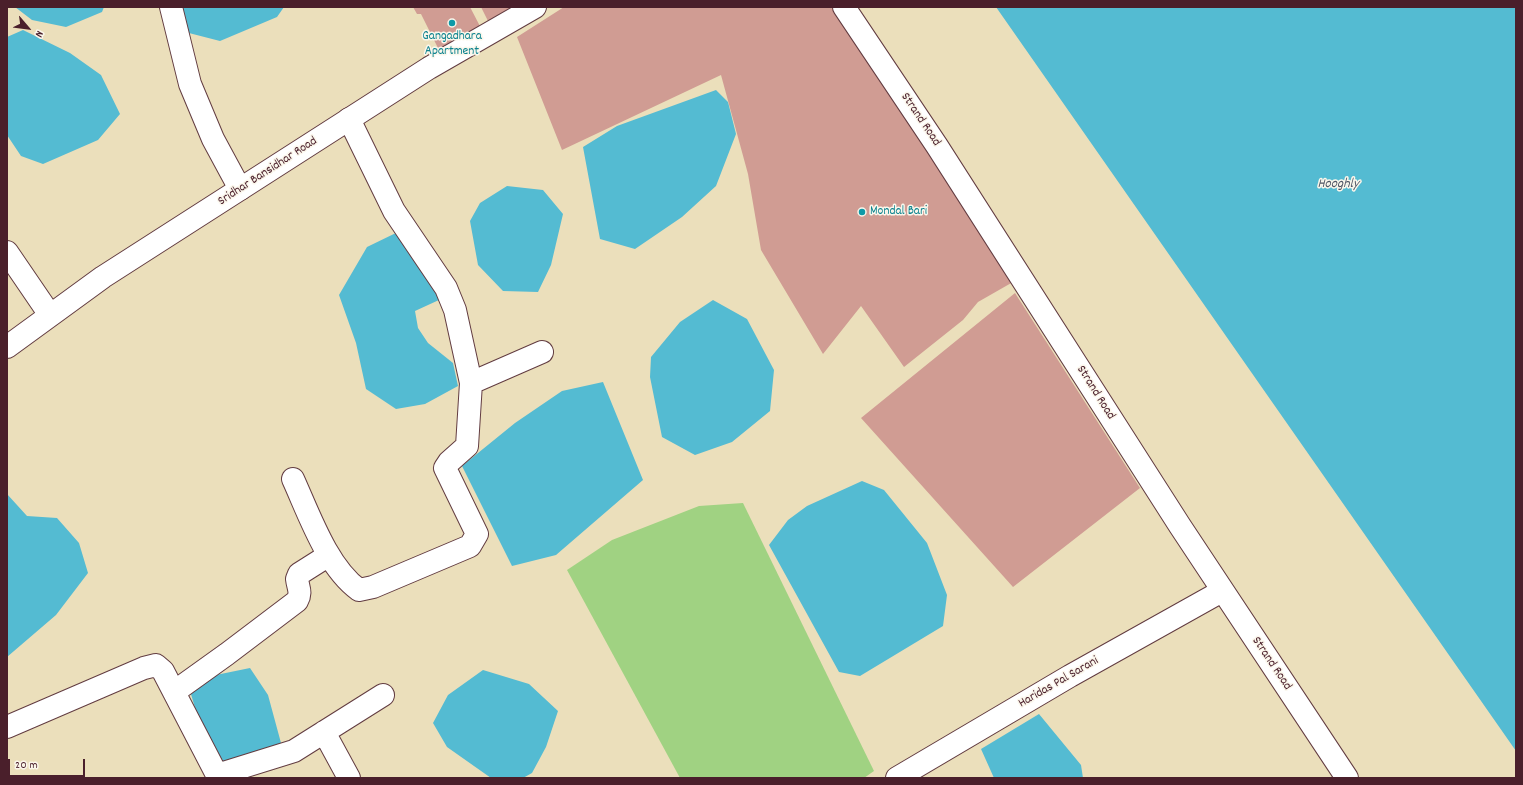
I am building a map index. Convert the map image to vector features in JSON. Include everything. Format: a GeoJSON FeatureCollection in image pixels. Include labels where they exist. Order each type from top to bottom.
{"type":"FeatureCollection","features":[{"type":"Feature","properties":{"kind":"street"},"geometry":{"type":"LineString","coordinates":[[171,7],[190,84],[213,139],[240,189]]}},
{"type":"Feature","properties":{"kind":"street","name":"Sridhar Bansidhar Road"},"geometry":{"type":"LineString","coordinates":[[7,347],[103,277],[429,68],[535,7]]}},
{"type":"Feature","properties":{"kind":"street","name":"Strand Road"},"geometry":{"type":"LineString","coordinates":[[844,7],[937,146],[1222,591],[1347,778]]}},
{"type":"Feature","properties":{"kind":"street"},"geometry":{"type":"LineString","coordinates":[[293,479],[329,555],[349,583],[359,590],[372,587],[470,546],[474,542],[477,534],[445,468],[449,462],[467,446],[471,383],[455,310],[446,288],[394,211],[349,119]]}},
{"type":"Feature","properties":{"kind":"street"},"geometry":{"type":"LineString","coordinates":[[7,252],[50,315]]}},
{"type":"Feature","properties":{"kind":"street"},"geometry":{"type":"LineString","coordinates":[[471,383],[542,352]]}},
{"type":"Feature","properties":{"kind":"street"},"geometry":{"type":"LineString","coordinates":[[174,692],[297,601],[300,596],[300,589],[297,579],[299,574],[329,555]]}},
{"type":"Feature","properties":{"kind":"street","name":"Haridas Pal Sarani"},"geometry":{"type":"LineString","coordinates":[[897,778],[1070,676],[1222,591]]}},
{"type":"Feature","properties":{"kind":"street"},"geometry":{"type":"LineString","coordinates":[[7,727],[144,668],[156,665],[163,671],[218,777],[294,751],[383,695]]}},
{"type":"Feature","properties":{"kind":"street"},"geometry":{"type":"LineString","coordinates":[[324,732],[349,778]]}},
{"type":"Feature","properties":{"kind":"green space"},"geometry":{"type":"Polygon","coordinates":[[[743,503],[874,771],[864,778],[680,778],[567,570],[612,540],[699,506],[743,503]]]}},
{"type":"Feature","properties":{"kind":"water"},"geometry":{"type":"Polygon","coordinates":[[[15,7],[104,7],[102,12],[66,27],[32,20],[15,7]]]}},
{"type":"Feature","properties":{"kind":"water"},"geometry":{"type":"Polygon","coordinates":[[[178,7],[284,7],[277,17],[220,41],[185,32],[178,7]]]}},
{"type":"Feature","properties":{"kind":"water","name":"Hooghly"},"geometry":{"type":"Polygon","coordinates":[[[996,7],[1516,7],[1516,751],[996,7]]]}},
{"type":"Feature","properties":{"kind":"water"},"geometry":{"type":"Polygon","coordinates":[[[23,30],[70,53],[101,75],[120,114],[98,140],[43,164],[21,156],[7,135],[7,37],[23,30]]]}},
{"type":"Feature","properties":{"kind":"water"},"geometry":{"type":"Polygon","coordinates":[[[716,90],[728,102],[736,134],[716,186],[682,217],[635,249],[600,239],[583,147],[617,126],[716,90]]]}},
{"type":"Feature","properties":{"kind":"water"},"geometry":{"type":"Polygon","coordinates":[[[507,186],[543,190],[563,214],[551,265],[538,292],[503,291],[478,265],[470,221],[480,203],[507,186]]]}},
{"type":"Feature","properties":{"kind":"water"},"geometry":{"type":"Polygon","coordinates":[[[400,231],[425,258],[453,278],[452,294],[415,311],[418,328],[428,343],[453,363],[458,386],[425,404],[396,409],[366,389],[356,343],[339,295],[367,247],[400,231]]]}},
{"type":"Feature","properties":{"kind":"water"},"geometry":{"type":"Polygon","coordinates":[[[713,300],[747,319],[774,370],[770,411],[732,442],[695,455],[662,437],[650,377],[651,357],[680,322],[713,300]]]}},
{"type":"Feature","properties":{"kind":"water"},"geometry":{"type":"Polygon","coordinates":[[[603,382],[643,480],[556,555],[512,566],[462,466],[515,423],[562,391],[603,382]]]}},
{"type":"Feature","properties":{"kind":"water"},"geometry":{"type":"Polygon","coordinates":[[[862,481],[884,490],[927,543],[947,595],[943,626],[860,676],[839,672],[769,545],[788,520],[807,506],[862,481]]]}},
{"type":"Feature","properties":{"kind":"water"},"geometry":{"type":"Polygon","coordinates":[[[7,494],[27,516],[57,518],[79,543],[88,573],[56,615],[7,657],[7,494]]]}},
{"type":"Feature","properties":{"kind":"water"},"geometry":{"type":"Polygon","coordinates":[[[250,668],[268,695],[281,743],[247,761],[225,764],[199,722],[191,694],[211,676],[250,668]]]}},
{"type":"Feature","properties":{"kind":"water"},"geometry":{"type":"Polygon","coordinates":[[[483,670],[529,684],[558,711],[546,747],[532,773],[523,778],[491,778],[447,747],[433,723],[448,695],[483,670]]]}},
{"type":"Feature","properties":{"kind":"water"},"geometry":{"type":"Polygon","coordinates":[[[1039,714],[1081,765],[1083,778],[994,778],[981,749],[1039,714]]]}},
{"type":"Feature","properties":{"kind":"building","name":"Gangadhara Apartment"},"geometry":{"type":"Polygon","coordinates":[[[413,7],[470,7],[483,32],[441,54],[421,14],[417,14],[413,7]]]}},
{"type":"Feature","properties":{"kind":"building"},"geometry":{"type":"Polygon","coordinates":[[[481,7],[524,7],[491,27],[481,7]]]}},
{"type":"Feature","properties":{"kind":"building","name":"Mondal Bari"},"geometry":{"type":"Polygon","coordinates":[[[564,7],[834,7],[1013,282],[978,302],[963,320],[904,367],[861,306],[823,354],[761,250],[748,174],[721,75],[562,150],[517,37],[564,7]]]}},
{"type":"Feature","properties":{"kind":"building"},"geometry":{"type":"Polygon","coordinates":[[[1015,293],[1140,488],[1013,587],[861,418],[1015,293]]]}},
{"type":"Feature","properties":{"kind":"place","name":"Gangadhara Apartment"},"geometry":{"type":"Point","coordinates":[452,23]}},
{"type":"Feature","properties":{"kind":"place","name":"Mondal Bari"},"geometry":{"type":"Point","coordinates":[862,212]}}]}
